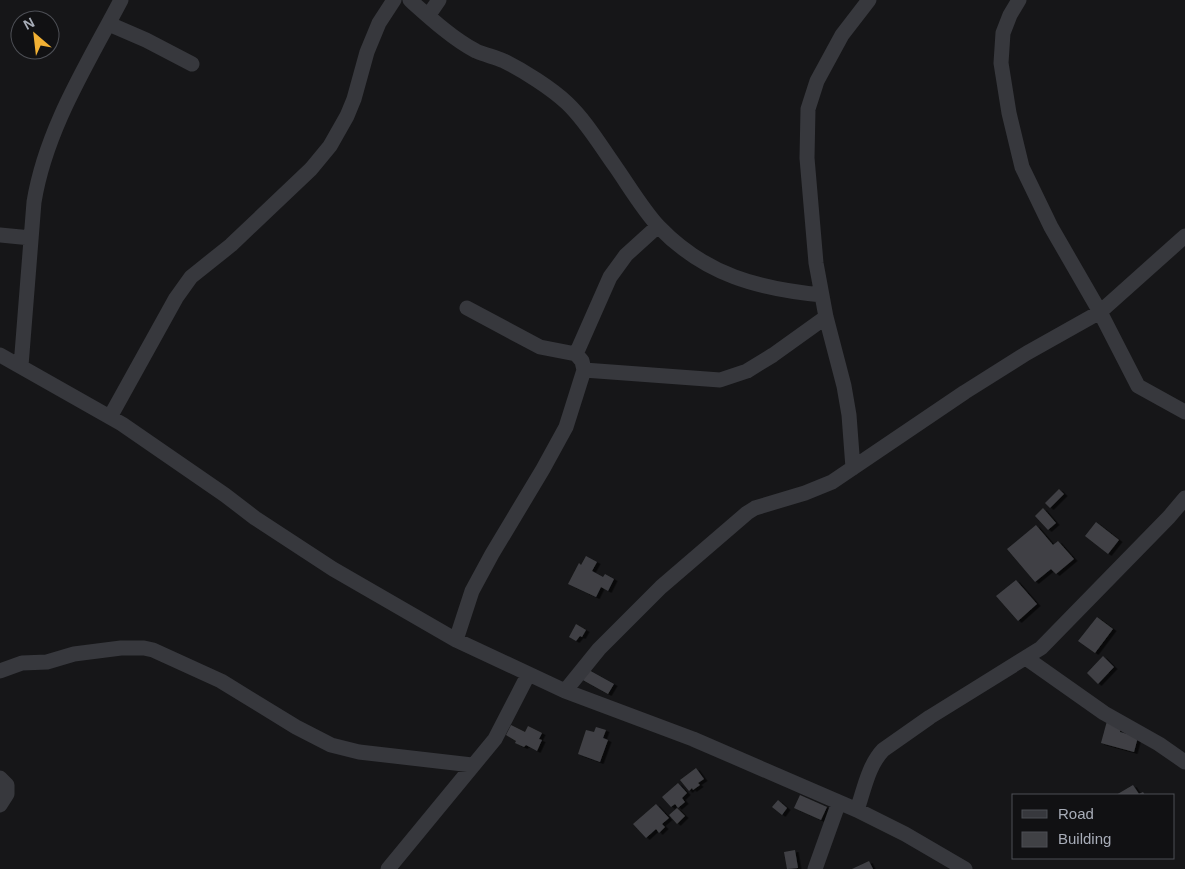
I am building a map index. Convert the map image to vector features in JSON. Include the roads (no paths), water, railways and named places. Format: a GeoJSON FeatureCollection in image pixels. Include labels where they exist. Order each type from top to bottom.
{"type":"FeatureCollection","features":[{"type":"Feature","properties":{"kind":"street"},"geometry":{"type":"LineString","coordinates":[[21,366],[31,238],[38,180],[53,131],[121,0]]}},
{"type":"Feature","properties":{"kind":"street"},"geometry":{"type":"LineString","coordinates":[[110,417],[171,306],[191,277],[231,245],[312,170],[330,146],[354,99],[367,52],[379,23],[394,0]]}},
{"type":"Feature","properties":{"kind":"street"},"geometry":{"type":"LineString","coordinates":[[410,0],[428,16],[476,51],[505,62],[538,82],[567,103],[582,120],[658,226],[695,258],[724,274],[778,290],[822,296]]}},
{"type":"Feature","properties":{"kind":"street"},"geometry":{"type":"LineString","coordinates":[[428,16],[439,0]]}},
{"type":"Feature","properties":{"kind":"street"},"geometry":{"type":"LineString","coordinates":[[853,468],[849,415],[844,386],[826,317],[816,263],[807,158],[808,109],[817,81],[842,35],[870,0]]}},
{"type":"Feature","properties":{"kind":"street"},"geometry":{"type":"LineString","coordinates":[[1018,0],[1003,33],[1001,63],[1009,113],[1022,167],[1051,227],[1100,312],[1138,386],[1185,412]]}},
{"type":"Feature","properties":{"kind":"street"},"geometry":{"type":"LineString","coordinates":[[108,24],[146,40],[192,64]]}},
{"type":"Feature","properties":{"kind":"street"},"geometry":{"type":"LineString","coordinates":[[576,354],[610,277],[626,255],[658,226]]}},
{"type":"Feature","properties":{"kind":"street"},"geometry":{"type":"LineString","coordinates":[[0,235],[31,238]]}},
{"type":"Feature","properties":{"kind":"street"},"geometry":{"type":"LineString","coordinates":[[565,691],[599,649],[661,587],[747,513],[755,508],[805,493],[832,482],[1027,353],[1100,312],[1185,236]]}},
{"type":"Feature","properties":{"kind":"street"},"geometry":{"type":"LineString","coordinates":[[456,640],[472,591],[566,427],[584,370],[582,361],[576,354],[540,347],[467,308]]}},
{"type":"Feature","properties":{"kind":"street"},"geometry":{"type":"LineString","coordinates":[[584,370],[720,380],[747,371],[826,317]]}},
{"type":"Feature","properties":{"kind":"street"},"geometry":{"type":"LineString","coordinates":[[0,355],[110,417],[333,569],[456,640],[565,691],[693,739],[857,810],[905,834],[965,869]]}},
{"type":"Feature","properties":{"kind":"street"},"geometry":{"type":"LineString","coordinates":[[857,810],[871,767],[882,750],[930,716],[1041,648],[1169,518],[1185,498]]}},
{"type":"Feature","properties":{"kind":"street"},"geometry":{"type":"LineString","coordinates":[[0,671],[22,663],[47,662],[74,654],[120,648],[153,650],[221,681],[296,727],[331,745],[359,752],[472,765]]}},
{"type":"Feature","properties":{"kind":"street"},"geometry":{"type":"LineString","coordinates":[[1026,658],[1104,713],[1160,744],[1185,762]]}},
{"type":"Feature","properties":{"kind":"street"},"geometry":{"type":"LineString","coordinates":[[388,869],[495,738],[528,674]]}},
{"type":"Feature","properties":{"kind":"street"},"geometry":{"type":"LineString","coordinates":[[0,778],[7,785],[7,794],[0,805]]}},
{"type":"Feature","properties":{"kind":"street"},"geometry":{"type":"LineString","coordinates":[[815,869],[839,802]]}}]}
